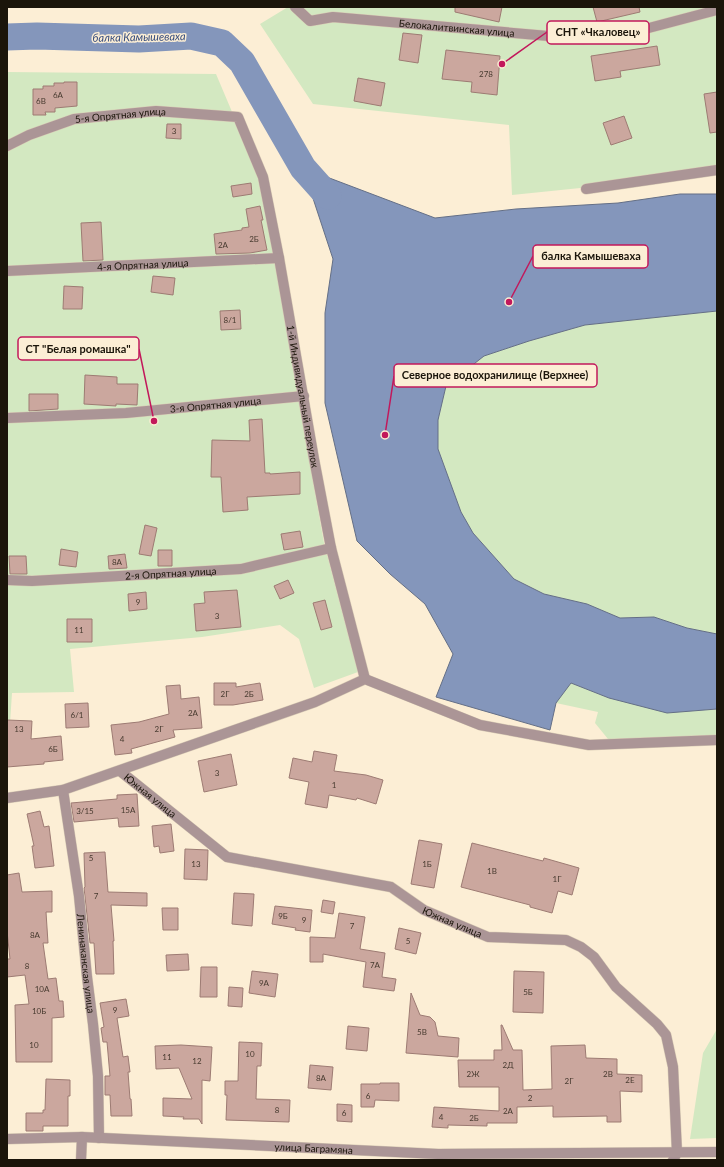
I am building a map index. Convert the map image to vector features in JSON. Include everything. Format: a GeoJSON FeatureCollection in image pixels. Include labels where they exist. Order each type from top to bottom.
{"type":"FeatureCollection","features":[{"type":"Feature","properties":{"kind":"street","name":"Белокалитвинская улица"},"geometry":{"type":"LineString","coordinates":[[295,7],[310,21],[333,16],[583,39],[626,34],[717,10]]}},
{"type":"Feature","properties":{"kind":"street","name":"5-я Опрятная улица"},"geometry":{"type":"LineString","coordinates":[[7,146],[29,135],[74,119],[156,112],[238,117]]}},
{"type":"Feature","properties":{"kind":"street","name":"1-й Индивидуальный переулок"},"geometry":{"type":"LineString","coordinates":[[238,117],[263,176],[331,548],[365,679]]}},
{"type":"Feature","properties":{"kind":"street"},"geometry":{"type":"LineString","coordinates":[[586,189],[717,170]]}},
{"type":"Feature","properties":{"kind":"street","name":"4-я Опрятная улица"},"geometry":{"type":"LineString","coordinates":[[7,271],[279,258]]}},
{"type":"Feature","properties":{"kind":"street","name":"3-я Опрятная улица"},"geometry":{"type":"LineString","coordinates":[[7,418],[126,413],[304,396]]}},
{"type":"Feature","properties":{"kind":"street","name":"2-я Опрятная улица"},"geometry":{"type":"LineString","coordinates":[[7,580],[32,581],[241,569],[331,548]]}},
{"type":"Feature","properties":{"kind":"street"},"geometry":{"type":"LineString","coordinates":[[365,679],[480,725],[590,745],[717,740]]}},
{"type":"Feature","properties":{"kind":"street","name":"Южная улица"},"geometry":{"type":"LineString","coordinates":[[7,798],[63,790],[315,702],[365,679]]}},
{"type":"Feature","properties":{"kind":"street","name":"Южная улица"},"geometry":{"type":"LineString","coordinates":[[120,771],[227,857],[391,887],[424,910],[488,937],[566,940],[581,947],[594,957],[616,988],[657,1024],[666,1035],[673,1067],[675,1157]]}},
{"type":"Feature","properties":{"kind":"street","name":"Ленинаканская улица"},"geometry":{"type":"LineString","coordinates":[[63,790],[80,896],[86,977],[93,1024],[98,1076],[99,1138]]}},
{"type":"Feature","properties":{"kind":"street"},"geometry":{"type":"LineString","coordinates":[[81,1160],[82,1137]]}},
{"type":"Feature","properties":{"kind":"street","name":"улица Баграмяна"},"geometry":{"type":"LineString","coordinates":[[7,1139],[82,1137],[438,1157],[675,1157],[717,1152]]}},
{"type":"Feature","properties":{"kind":"green space"},"geometry":{"type":"Polygon","coordinates":[[[288,7],[717,7],[717,174],[512,195],[509,125],[313,104],[260,24],[288,7]]]}},
{"type":"Feature","properties":{"kind":"green space"},"geometry":{"type":"Polygon","coordinates":[[[7,72],[216,74],[260,178],[276,261],[324,543],[358,672],[314,688],[299,639],[280,625],[202,637],[70,649],[74,692],[12,693],[10,723],[7,723],[7,72]]]}},
{"type":"Feature","properties":{"kind":"green space"},"geometry":{"type":"Polygon","coordinates":[[[717,311],[717,634],[687,628],[654,617],[620,618],[587,604],[544,594],[514,579],[473,533],[461,512],[438,449],[438,420],[446,386],[484,356],[585,325],[717,311]]]}},
{"type":"Feature","properties":{"kind":"green space"},"geometry":{"type":"Polygon","coordinates":[[[571,683],[609,698],[713,710],[717,709],[717,738],[608,739],[595,723],[598,712],[556,703],[571,683]]]}},
{"type":"Feature","properties":{"kind":"green space"},"geometry":{"type":"Polygon","coordinates":[[[717,1029],[717,1138],[690,1139],[703,1053],[717,1029]]]}},
{"type":"Feature","properties":{"kind":"water"},"geometry":{"type":"Polygon","coordinates":[[[303,168],[435,218],[516,209],[618,203],[680,194],[717,194],[717,311],[585,325],[484,356],[446,386],[438,420],[438,449],[461,512],[473,533],[514,579],[544,594],[587,604],[620,618],[654,617],[687,628],[717,634],[717,709],[667,713],[609,698],[571,683],[556,703],[550,730],[436,697],[453,654],[425,604],[390,574],[357,541],[325,403],[325,313],[333,259],[303,168]]]}},
{"type":"Feature","properties":{"kind":"building"},"geometry":{"type":"Polygon","coordinates":[[[455,7],[502,7],[499,22],[455,12],[455,7]]]}},
{"type":"Feature","properties":{"kind":"building"},"geometry":{"type":"Polygon","coordinates":[[[593,7],[639,7],[640,12],[597,22],[593,7]]]}},
{"type":"Feature","properties":{"kind":"building"},"geometry":{"type":"Polygon","coordinates":[[[403,33],[422,35],[418,63],[399,60],[403,33]]]}},
{"type":"Feature","properties":{"kind":"building"},"geometry":{"type":"Polygon","coordinates":[[[657,46],[660,65],[620,71],[621,77],[595,81],[591,56],[657,46]]]}},
{"type":"Feature","properties":{"kind":"building"},"geometry":{"type":"Polygon","coordinates":[[[446,50],[500,56],[497,95],[471,92],[472,82],[442,79],[446,50]]]}},
{"type":"Feature","properties":{"kind":"building"},"geometry":{"type":"Polygon","coordinates":[[[358,78],[385,83],[381,106],[354,101],[358,78]]]}},
{"type":"Feature","properties":{"kind":"building"},"geometry":{"type":"Polygon","coordinates":[[[77,82],[77,106],[55,108],[55,112],[45,112],[46,115],[33,115],[33,89],[43,89],[43,86],[54,86],[54,83],[77,82]]]}},
{"type":"Feature","properties":{"kind":"building"},"geometry":{"type":"Polygon","coordinates":[[[717,92],[717,132],[710,133],[704,94],[717,92]]]}},
{"type":"Feature","properties":{"kind":"building"},"geometry":{"type":"Polygon","coordinates":[[[624,116],[632,138],[611,145],[603,123],[624,116]]]}},
{"type":"Feature","properties":{"kind":"building"},"geometry":{"type":"Polygon","coordinates":[[[167,124],[181,124],[181,139],[166,138],[167,124]]]}},
{"type":"Feature","properties":{"kind":"building"},"geometry":{"type":"Polygon","coordinates":[[[251,183],[252,194],[233,197],[231,186],[251,183]]]}},
{"type":"Feature","properties":{"kind":"building"},"geometry":{"type":"Polygon","coordinates":[[[260,206],[263,220],[261,220],[267,250],[250,253],[216,254],[214,234],[242,230],[242,228],[249,227],[246,209],[260,206]]]}},
{"type":"Feature","properties":{"kind":"building"},"geometry":{"type":"Polygon","coordinates":[[[101,222],[103,260],[83,261],[81,223],[101,222]]]}},
{"type":"Feature","properties":{"kind":"building"},"geometry":{"type":"Polygon","coordinates":[[[153,276],[175,278],[173,295],[151,292],[153,276]]]}},
{"type":"Feature","properties":{"kind":"building"},"geometry":{"type":"Polygon","coordinates":[[[64,286],[83,287],[82,309],[63,309],[64,286]]]}},
{"type":"Feature","properties":{"kind":"building"},"geometry":{"type":"Polygon","coordinates":[[[240,310],[241,329],[221,330],[220,311],[240,310]]]}},
{"type":"Feature","properties":{"kind":"building"},"geometry":{"type":"Polygon","coordinates":[[[85,375],[117,377],[117,384],[138,384],[137,405],[116,404],[116,406],[84,404],[85,375]]]}},
{"type":"Feature","properties":{"kind":"building"},"geometry":{"type":"Polygon","coordinates":[[[29,394],[58,394],[58,409],[29,411],[29,394]]]}},
{"type":"Feature","properties":{"kind":"building"},"geometry":{"type":"Polygon","coordinates":[[[262,419],[265,473],[300,472],[300,494],[247,497],[248,510],[223,512],[221,477],[211,477],[212,440],[250,441],[249,420],[262,419]]]}},
{"type":"Feature","properties":{"kind":"building"},"geometry":{"type":"Polygon","coordinates":[[[145,525],[157,528],[151,556],[139,554],[145,525]]]}},
{"type":"Feature","properties":{"kind":"building"},"geometry":{"type":"Polygon","coordinates":[[[300,531],[303,547],[284,550],[281,534],[300,531]]]}},
{"type":"Feature","properties":{"kind":"building"},"geometry":{"type":"Polygon","coordinates":[[[61,549],[78,552],[76,567],[59,565],[61,549]]]}},
{"type":"Feature","properties":{"kind":"building"},"geometry":{"type":"Polygon","coordinates":[[[158,550],[172,550],[172,566],[158,566],[158,550]]]}},
{"type":"Feature","properties":{"kind":"building"},"geometry":{"type":"Polygon","coordinates":[[[125,554],[127,568],[109,569],[108,556],[125,554]]]}},
{"type":"Feature","properties":{"kind":"building"},"geometry":{"type":"Polygon","coordinates":[[[9,556],[26,556],[27,574],[10,574],[9,556]]]}},
{"type":"Feature","properties":{"kind":"building"},"geometry":{"type":"Polygon","coordinates":[[[288,580],[294,593],[280,599],[274,586],[288,580]]]}},
{"type":"Feature","properties":{"kind":"building"},"geometry":{"type":"Polygon","coordinates":[[[237,590],[241,627],[196,631],[194,604],[205,603],[204,592],[237,590]]]}},
{"type":"Feature","properties":{"kind":"building"},"geometry":{"type":"Polygon","coordinates":[[[146,592],[147,609],[129,611],[128,594],[146,592]]]}},
{"type":"Feature","properties":{"kind":"building"},"geometry":{"type":"Polygon","coordinates":[[[325,600],[332,627],[321,630],[313,603],[325,600]]]}},
{"type":"Feature","properties":{"kind":"building"},"geometry":{"type":"Polygon","coordinates":[[[67,619],[92,619],[92,642],[67,642],[67,619]]]}},
{"type":"Feature","properties":{"kind":"building"},"geometry":{"type":"Polygon","coordinates":[[[214,683],[236,683],[236,687],[260,683],[263,700],[233,705],[214,705],[214,683]]]}},
{"type":"Feature","properties":{"kind":"building"},"geometry":{"type":"Polygon","coordinates":[[[180,685],[181,699],[199,697],[202,728],[173,730],[175,737],[131,749],[132,753],[115,755],[111,725],[139,722],[169,714],[166,686],[180,685]]]}},
{"type":"Feature","properties":{"kind":"building"},"geometry":{"type":"Polygon","coordinates":[[[88,703],[89,727],[66,728],[65,704],[88,703]]]}},
{"type":"Feature","properties":{"kind":"building"},"geometry":{"type":"Polygon","coordinates":[[[7,720],[32,721],[31,739],[61,736],[63,760],[44,762],[44,764],[7,767],[7,720]]]}},
{"type":"Feature","properties":{"kind":"building"},"geometry":{"type":"Polygon","coordinates":[[[314,751],[337,755],[334,771],[366,775],[383,780],[376,804],[357,798],[356,800],[329,795],[327,808],[305,804],[309,782],[289,778],[293,758],[312,762],[314,751]]]}},
{"type":"Feature","properties":{"kind":"building"},"geometry":{"type":"Polygon","coordinates":[[[231,754],[237,785],[204,792],[198,761],[231,754]]]}},
{"type":"Feature","properties":{"kind":"building"},"geometry":{"type":"Polygon","coordinates":[[[137,794],[139,826],[119,827],[118,818],[74,822],[71,803],[117,799],[117,795],[137,794]]]}},
{"type":"Feature","properties":{"kind":"building"},"geometry":{"type":"Polygon","coordinates":[[[40,811],[44,827],[49,826],[54,866],[35,868],[32,846],[34,846],[27,814],[40,811]]]}},
{"type":"Feature","properties":{"kind":"building"},"geometry":{"type":"Polygon","coordinates":[[[171,824],[174,851],[160,853],[159,846],[154,847],[152,826],[171,824]]]}},
{"type":"Feature","properties":{"kind":"building"},"geometry":{"type":"Polygon","coordinates":[[[419,840],[442,844],[434,888],[411,884],[419,840]]]}},
{"type":"Feature","properties":{"kind":"building"},"geometry":{"type":"Polygon","coordinates":[[[472,843],[543,861],[544,858],[579,868],[572,895],[558,891],[552,913],[530,907],[530,905],[461,887],[472,843]]]}},
{"type":"Feature","properties":{"kind":"building"},"geometry":{"type":"Polygon","coordinates":[[[185,849],[208,850],[207,880],[184,879],[185,849]]]}},
{"type":"Feature","properties":{"kind":"building"},"geometry":{"type":"Polygon","coordinates":[[[105,852],[108,892],[147,893],[147,906],[111,905],[114,941],[114,974],[96,974],[94,943],[90,943],[84,888],[84,853],[105,852]]]}},
{"type":"Feature","properties":{"kind":"building"},"geometry":{"type":"Polygon","coordinates":[[[19,873],[22,892],[52,891],[52,912],[46,912],[48,943],[43,943],[48,979],[56,978],[59,1001],[63,1001],[64,1017],[52,1018],[52,1062],[16,1062],[15,1005],[29,1004],[25,975],[7,977],[7,959],[10,959],[7,931],[7,875],[19,873]]]}},
{"type":"Feature","properties":{"kind":"building"},"geometry":{"type":"Polygon","coordinates":[[[234,893],[254,894],[252,926],[232,924],[234,893]]]}},
{"type":"Feature","properties":{"kind":"building"},"geometry":{"type":"Polygon","coordinates":[[[323,900],[335,902],[333,914],[321,912],[323,900]]]}},
{"type":"Feature","properties":{"kind":"building"},"geometry":{"type":"Polygon","coordinates":[[[275,906],[312,910],[310,932],[272,924],[275,906]]]}},
{"type":"Feature","properties":{"kind":"building"},"geometry":{"type":"Polygon","coordinates":[[[162,908],[178,908],[178,930],[163,930],[162,908]]]}},
{"type":"Feature","properties":{"kind":"building"},"geometry":{"type":"Polygon","coordinates":[[[339,913],[365,917],[360,949],[385,953],[382,977],[396,979],[394,991],[363,987],[366,962],[323,954],[323,962],[310,962],[310,937],[335,938],[339,913]]]}},
{"type":"Feature","properties":{"kind":"building"},"geometry":{"type":"Polygon","coordinates":[[[399,928],[421,933],[416,954],[395,949],[399,928]]]}},
{"type":"Feature","properties":{"kind":"building"},"geometry":{"type":"Polygon","coordinates":[[[188,954],[189,970],[167,971],[166,955],[188,954]]]}},
{"type":"Feature","properties":{"kind":"building"},"geometry":{"type":"Polygon","coordinates":[[[201,967],[217,967],[217,997],[200,997],[201,967]]]}},
{"type":"Feature","properties":{"kind":"building"},"geometry":{"type":"Polygon","coordinates":[[[252,971],[278,974],[275,997],[249,993],[252,971]]]}},
{"type":"Feature","properties":{"kind":"building"},"geometry":{"type":"Polygon","coordinates":[[[514,971],[544,972],[543,1013],[513,1012],[514,971]]]}},
{"type":"Feature","properties":{"kind":"building"},"geometry":{"type":"Polygon","coordinates":[[[229,987],[243,988],[242,1007],[228,1006],[229,987]]]}},
{"type":"Feature","properties":{"kind":"building"},"geometry":{"type":"Polygon","coordinates":[[[411,993],[420,1015],[430,1017],[435,1022],[438,1036],[459,1038],[458,1057],[406,1053],[411,993]]]}},
{"type":"Feature","properties":{"kind":"building"},"geometry":{"type":"Polygon","coordinates":[[[126,999],[129,1016],[117,1018],[123,1057],[128,1056],[132,1116],[111,1116],[110,1095],[105,1095],[105,1076],[110,1076],[107,1042],[103,1042],[101,1028],[104,1027],[100,1003],[126,999]]]}},
{"type":"Feature","properties":{"kind":"building"},"geometry":{"type":"Polygon","coordinates":[[[501,1025],[513,1050],[522,1050],[523,1090],[552,1089],[551,1046],[585,1045],[586,1058],[617,1059],[617,1074],[642,1075],[642,1092],[620,1091],[621,1122],[607,1122],[607,1116],[553,1117],[553,1106],[517,1107],[517,1123],[487,1123],[487,1126],[448,1125],[448,1128],[432,1127],[434,1107],[499,1111],[499,1087],[459,1087],[458,1060],[494,1060],[494,1050],[502,1050],[501,1025]]]}},
{"type":"Feature","properties":{"kind":"building"},"geometry":{"type":"Polygon","coordinates":[[[348,1026],[369,1028],[367,1051],[346,1049],[348,1026]]]}},
{"type":"Feature","properties":{"kind":"building"},"geometry":{"type":"Polygon","coordinates":[[[239,1042],[262,1043],[261,1066],[257,1066],[256,1099],[290,1100],[289,1122],[226,1120],[227,1095],[225,1095],[225,1081],[238,1081],[239,1042]]]}},
{"type":"Feature","properties":{"kind":"building"},"geometry":{"type":"Polygon","coordinates":[[[181,1045],[212,1047],[210,1081],[202,1080],[202,1124],[199,1119],[183,1119],[184,1117],[163,1116],[163,1098],[192,1099],[179,1068],[156,1069],[155,1046],[181,1045]]]}},
{"type":"Feature","properties":{"kind":"building"},"geometry":{"type":"Polygon","coordinates":[[[310,1065],[333,1067],[331,1090],[308,1088],[310,1065]]]}},
{"type":"Feature","properties":{"kind":"building"},"geometry":{"type":"Polygon","coordinates":[[[46,1079],[70,1080],[70,1096],[68,1096],[68,1126],[43,1126],[43,1131],[26,1131],[26,1113],[43,1113],[43,1110],[45,1110],[46,1079]]]}},
{"type":"Feature","properties":{"kind":"building"},"geometry":{"type":"Polygon","coordinates":[[[399,1083],[399,1101],[375,1100],[374,1107],[361,1107],[361,1084],[399,1083]]]}},
{"type":"Feature","properties":{"kind":"building"},"geometry":{"type":"Polygon","coordinates":[[[337,1104],[352,1105],[352,1122],[337,1121],[337,1104]]]}},
{"type":"Feature","properties":{"kind":"waterway","name":"балка Камышеваха"},"geometry":{"type":"LineString","coordinates":[[7,37],[37,36],[139,39],[191,36],[222,43],[242,62],[303,168],[328,196]]}},
{"type":"Feature","properties":{"kind":"place","name":"СНТ «Чкаловец»"},"geometry":{"type":"Point","coordinates":[502,64]}},
{"type":"Feature","properties":{"kind":"place","name":"балка Камышеваха"},"geometry":{"type":"Point","coordinates":[509,302]}},
{"type":"Feature","properties":{"kind":"place","name":"СТ \"Белая ромашка\""},"geometry":{"type":"Point","coordinates":[154,421]}},
{"type":"Feature","properties":{"kind":"place","name":"Северное водохранилище (Верхнее)"},"geometry":{"type":"Point","coordinates":[385,435]}}]}
